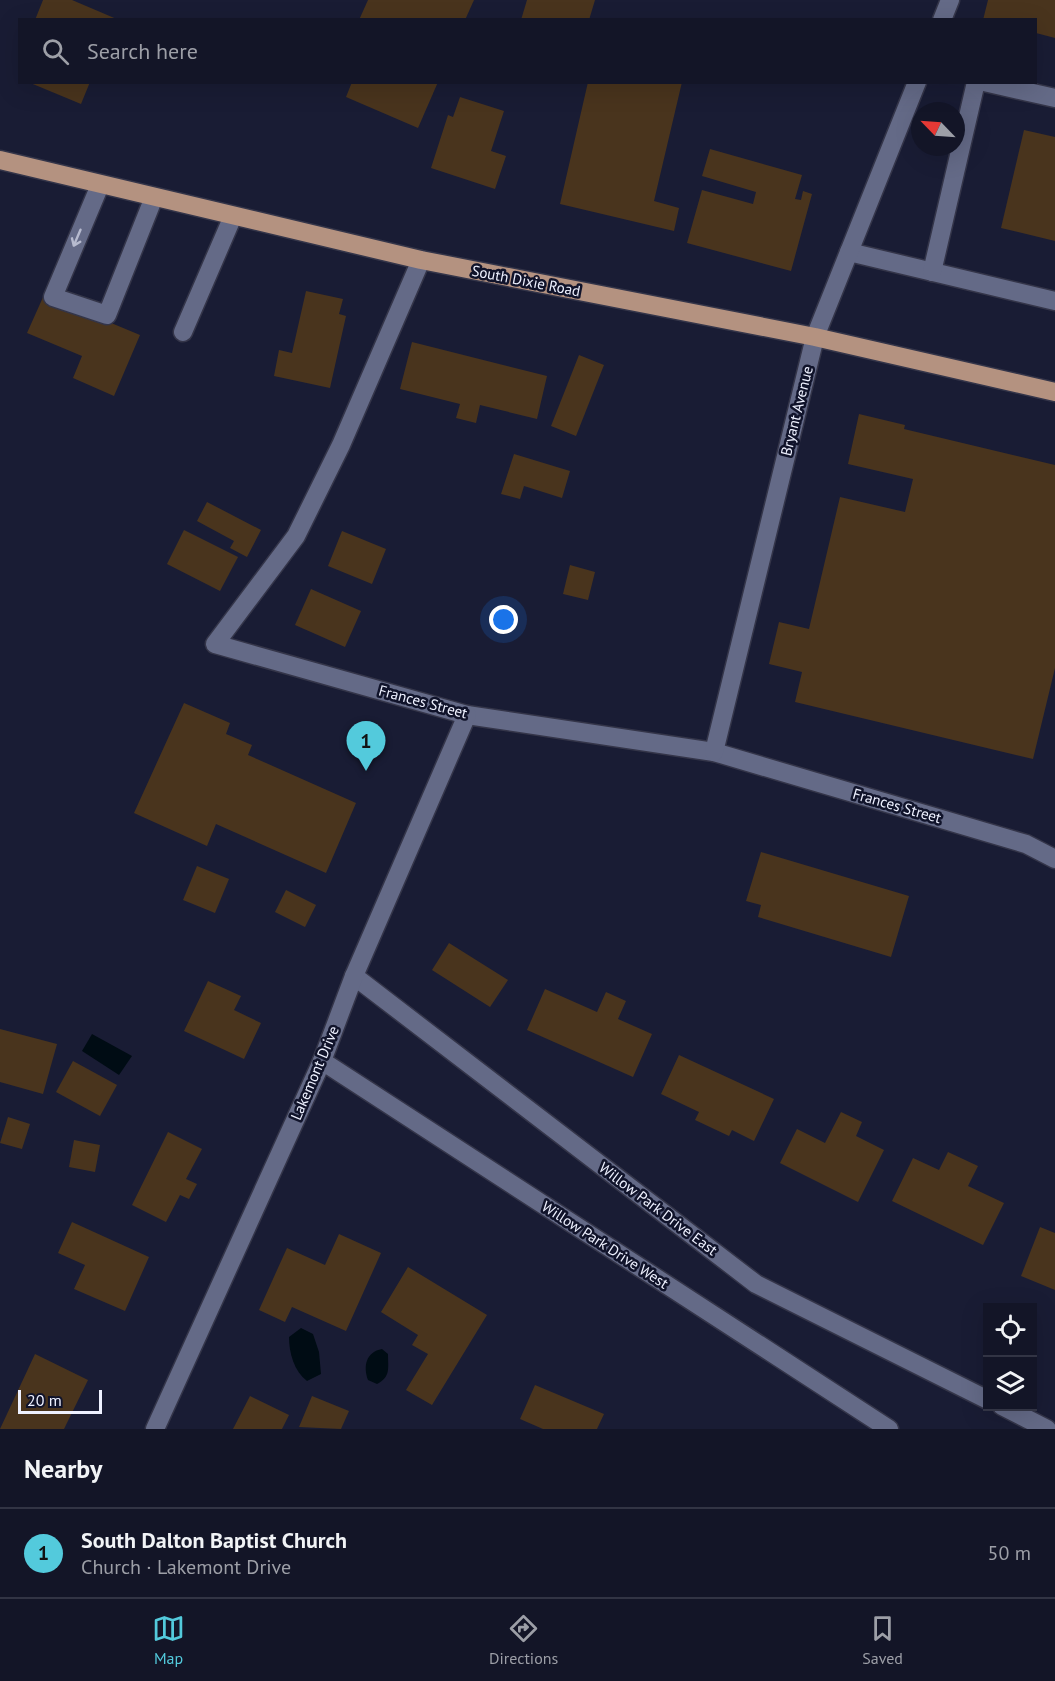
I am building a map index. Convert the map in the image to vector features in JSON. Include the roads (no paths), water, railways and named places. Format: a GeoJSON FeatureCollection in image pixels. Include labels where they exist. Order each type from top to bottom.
{"type":"FeatureCollection","features":[{"type":"Feature","properties":{"kind":"main road","name":"South Dixie Road"},"geometry":{"type":"LineString","coordinates":[[0,160],[420,260],[814,338],[1055,392]]}},
{"type":"Feature","properties":{"kind":"street"},"geometry":{"type":"LineString","coordinates":[[943,18],[950,0]]}},
{"type":"Feature","properties":{"kind":"street","name":"Bryant Avenue"},"geometry":{"type":"LineString","coordinates":[[714,752],[814,338],[916,84]]}},
{"type":"Feature","properties":{"kind":"street"},"geometry":{"type":"LineString","coordinates":[[932,272],[976,84]]}},
{"type":"Feature","properties":{"kind":"street"},"geometry":{"type":"LineString","coordinates":[[993,84],[1055,98]]}},
{"type":"Feature","properties":{"kind":"street"},"geometry":{"type":"LineString","coordinates":[[100,185],[53,297],[107,315],[154,197]]}},
{"type":"Feature","properties":{"kind":"street"},"geometry":{"type":"LineString","coordinates":[[183,332],[233,216]]}},
{"type":"Feature","properties":{"kind":"street"},"geometry":{"type":"LineString","coordinates":[[849,252],[1055,301]]}},
{"type":"Feature","properties":{"kind":"street","name":"Frances Street"},"geometry":{"type":"LineString","coordinates":[[420,260],[341,445],[296,536],[215,644],[467,715],[714,752],[1026,844],[1055,859]]}},
{"type":"Feature","properties":{"kind":"street","name":"Lakemont Drive"},"geometry":{"type":"LineString","coordinates":[[155,1429],[322,1061],[354,976],[467,715]]}},
{"type":"Feature","properties":{"kind":"street","name":"Willow Park Drive East"},"geometry":{"type":"LineString","coordinates":[[354,976],[756,1284],[983,1398]]}},
{"type":"Feature","properties":{"kind":"street","name":"Willow Park Drive West"},"geometry":{"type":"LineString","coordinates":[[322,1061],[889,1429]]}},
{"type":"Feature","properties":{"kind":"street"},"geometry":{"type":"LineString","coordinates":[[1010,1411],[1047,1429]]}},
{"type":"Feature","properties":{"kind":"place","name":"South Dalton Baptist Church"},"geometry":{"type":"Point","coordinates":[366,771]}}]}
